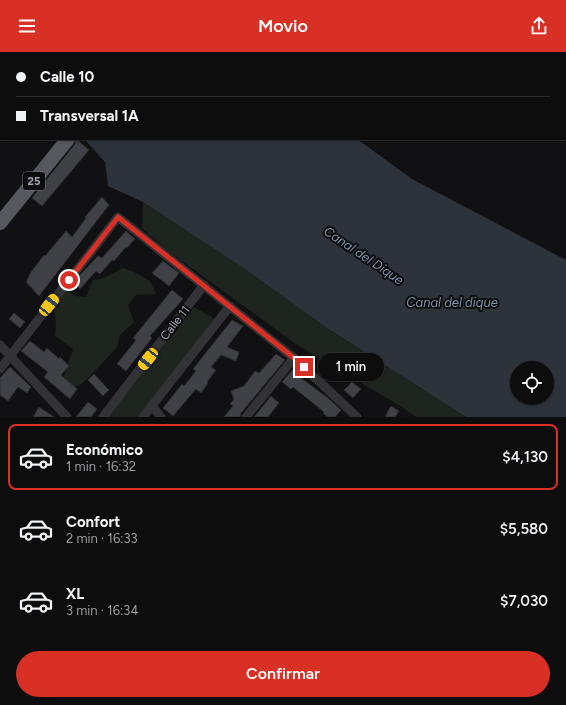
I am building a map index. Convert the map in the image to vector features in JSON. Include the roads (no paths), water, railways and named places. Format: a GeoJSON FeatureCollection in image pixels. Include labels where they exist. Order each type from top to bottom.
{"type":"FeatureCollection","features":[{"type":"Feature","properties":{"kind":"highway","name":"25"},"geometry":{"type":"LineString","coordinates":[[0,223],[67,140]]}},
{"type":"Feature","properties":{"kind":"street"},"geometry":{"type":"LineString","coordinates":[[0,369],[118,217],[294,358],[354,416]]}},
{"type":"Feature","properties":{"kind":"street","name":"Calle 11"},"geometry":{"type":"LineString","coordinates":[[103,417],[204,285]]}},
{"type":"Feature","properties":{"kind":"street"},"geometry":{"type":"LineString","coordinates":[[143,417],[230,306]]}},
{"type":"Feature","properties":{"kind":"street"},"geometry":{"type":"LineString","coordinates":[[0,345],[68,417]]}},
{"type":"Feature","properties":{"kind":"street"},"geometry":{"type":"LineString","coordinates":[[246,417],[294,358]]}},
{"type":"Feature","properties":{"kind":"street"},"geometry":{"type":"LineString","coordinates":[[152,406],[161,417]]}},
{"type":"Feature","properties":{"kind":"water","name":"Canal del dique"},"geometry":{"type":"Polygon","coordinates":[[[85,140],[358,140],[412,179],[566,260],[566,417],[466,417],[324,326],[245,269],[143,202],[108,186],[105,162],[85,140]]]}},
{"type":"Feature","properties":{"kind":"water label","name":"Canal del Dique"},"geometry":{"type":"Point","coordinates":[364,255]}}]}
